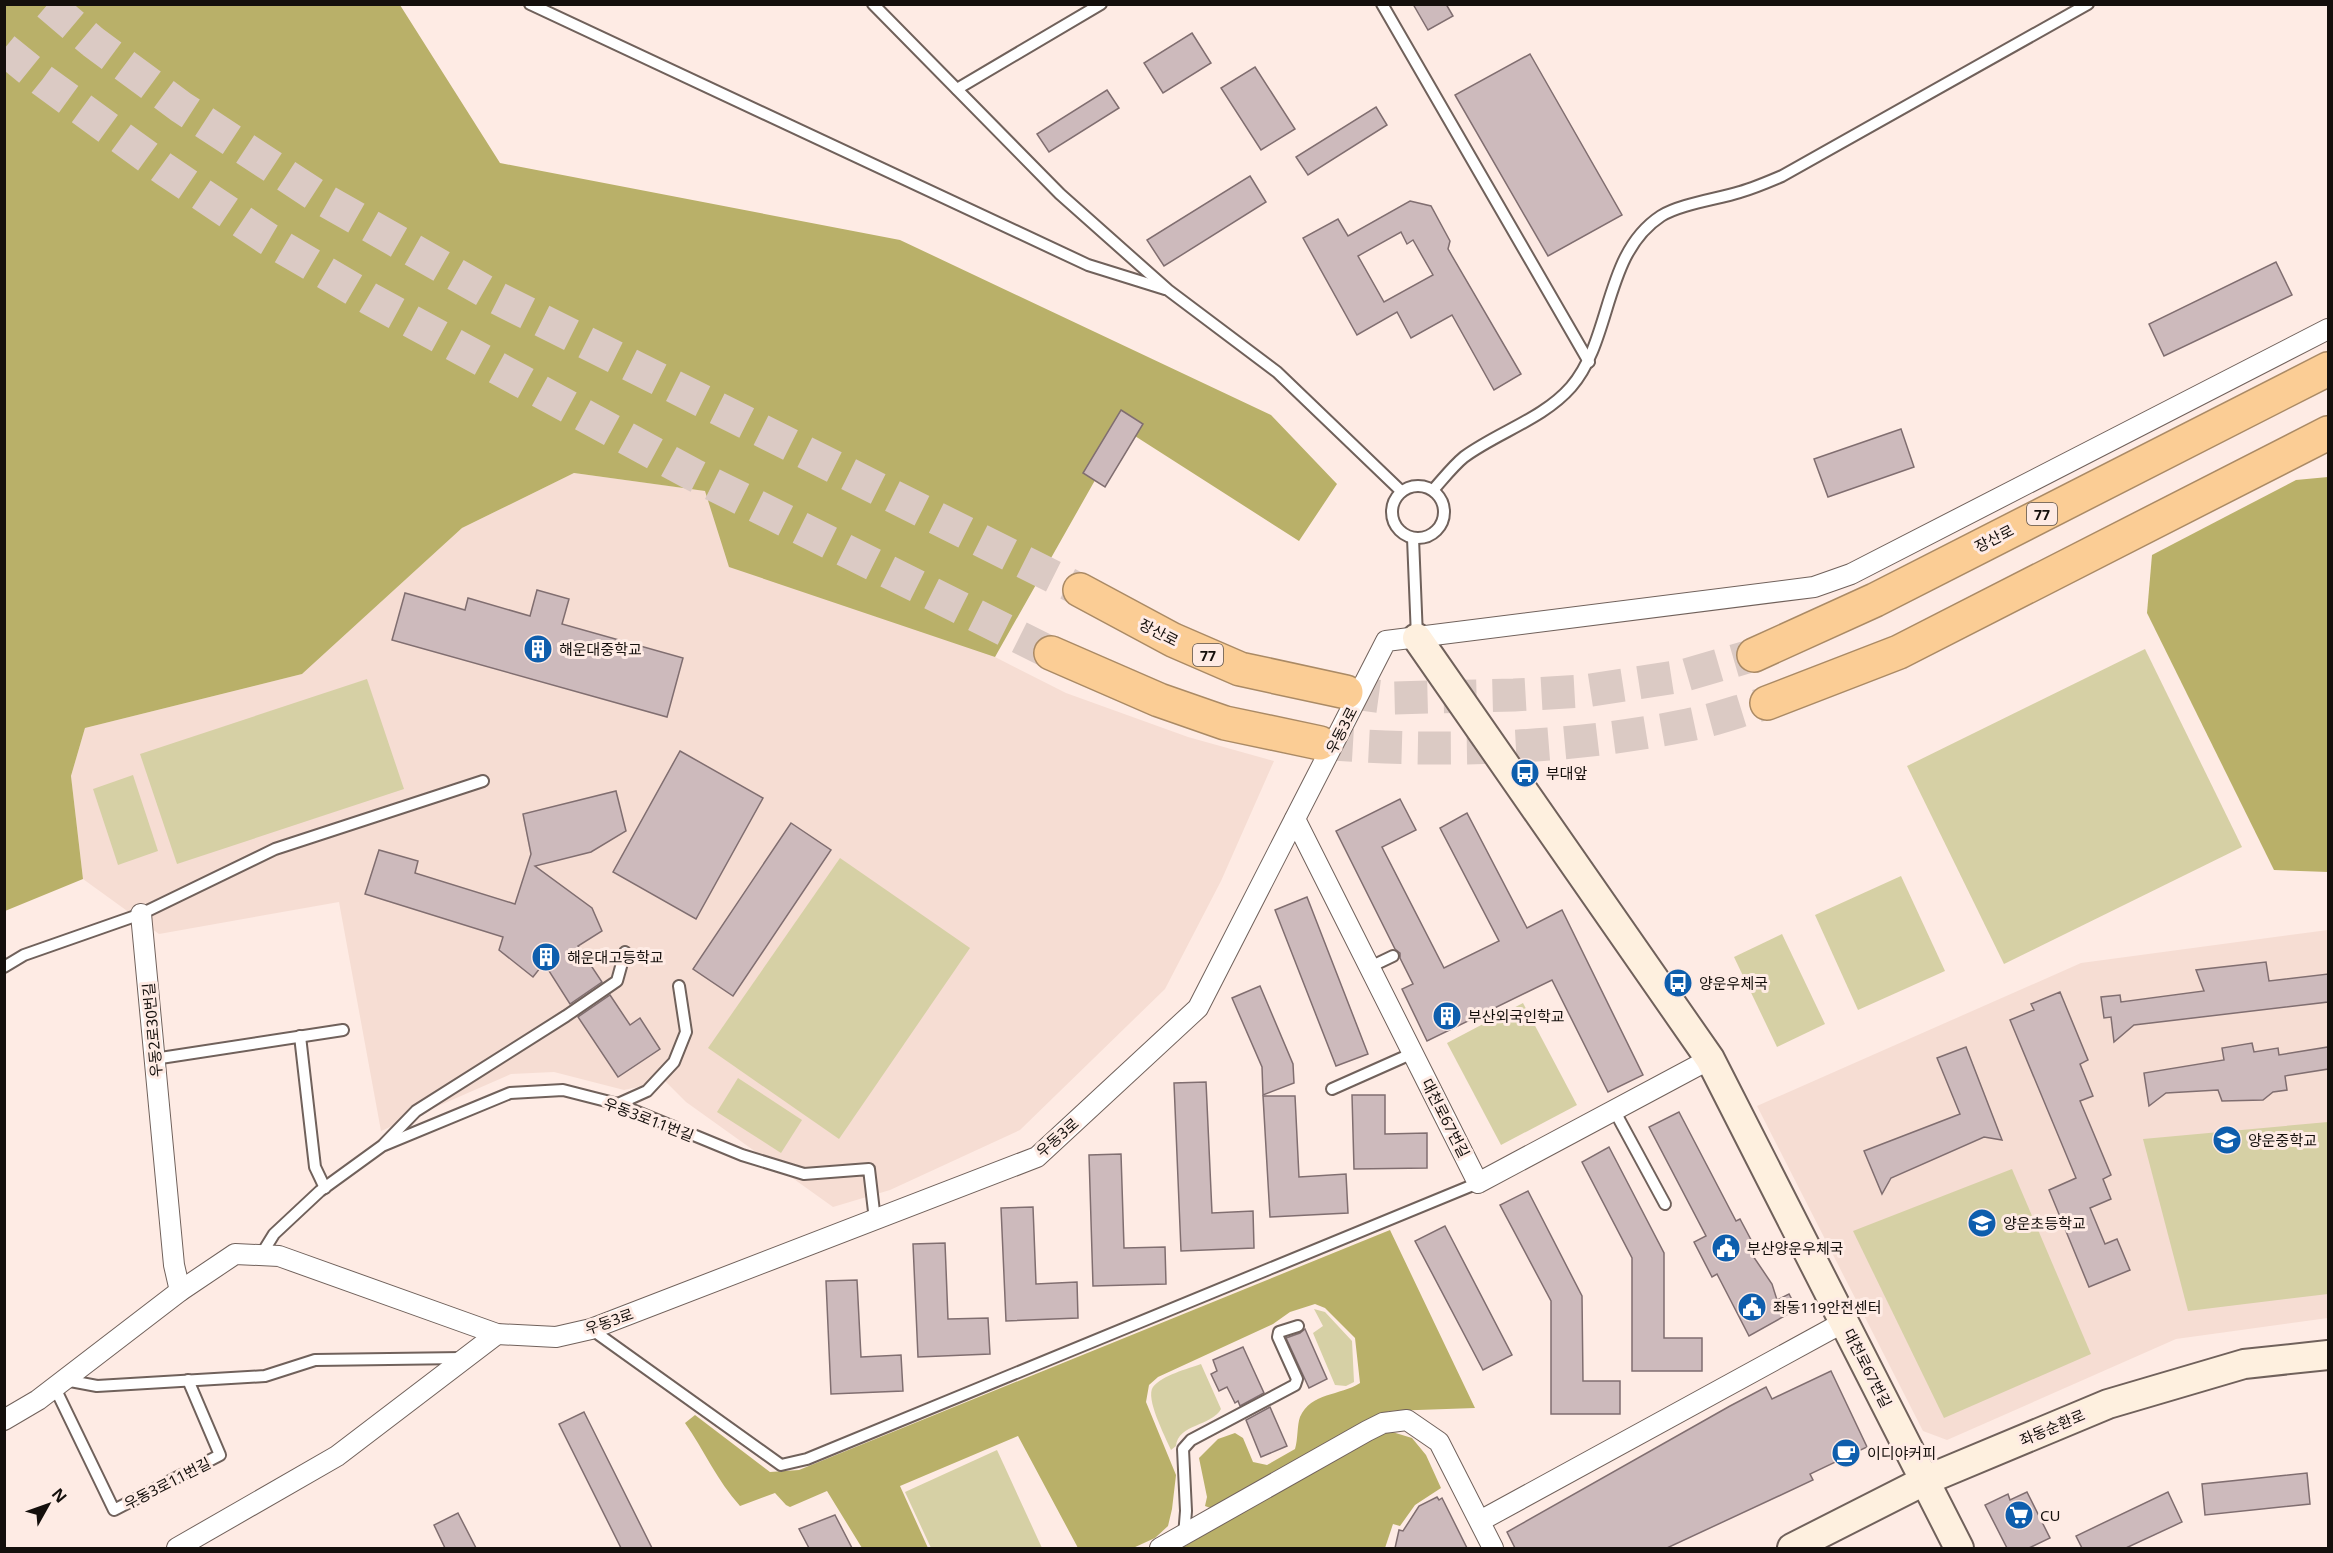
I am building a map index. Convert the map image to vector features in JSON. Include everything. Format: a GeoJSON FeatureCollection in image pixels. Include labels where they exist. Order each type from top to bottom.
{"type":"FeatureCollection","features":[{"type":"Feature","properties":{"kind":"highway","name":"장산로"},"geometry":{"type":"LineString","coordinates":[[1754,655],[1875,600],[2328,369]]}},
{"type":"Feature","properties":{"kind":"highway"},"geometry":{"type":"LineString","coordinates":[[1767,703],[1899,652],[2328,433]]}},
{"type":"Feature","properties":{"kind":"highway","name":"장산로"},"geometry":{"type":"LineString","coordinates":[[1080,590],[1173,640],[1240,669],[1346,692]]}},
{"type":"Feature","properties":{"kind":"highway"},"geometry":{"type":"LineString","coordinates":[[1052,653],[1159,700],[1225,723],[1320,743]]}},
{"type":"Feature","properties":{"kind":"street"},"geometry":{"type":"LineString","coordinates":[[1418,638],[1814,587],[1851,574],[2328,329]]}},
{"type":"Feature","properties":{"kind":"street","name":"우동3로"},"geometry":{"type":"LineString","coordinates":[[497,1334],[556,1338],[591,1329],[1037,1157],[1198,1008],[1386,641],[1418,638]]}},
{"type":"Feature","properties":{"kind":"street","name":"대천로67번길"},"geometry":{"type":"LineString","coordinates":[[1418,638],[1710,1059],[1959,1548]]}},
{"type":"Feature","properties":{"kind":"street","name":"대천로67번길"},"geometry":{"type":"LineString","coordinates":[[1295,819],[1478,1183]]}},
{"type":"Feature","properties":{"kind":"street","name":"우동2로30번길"},"geometry":{"type":"LineString","coordinates":[[141,914],[174,1265],[180,1291]]}},
{"type":"Feature","properties":{"kind":"street"},"geometry":{"type":"LineString","coordinates":[[1478,1183],[1710,1059]]}},
{"type":"Feature","properties":{"kind":"street"},"geometry":{"type":"LineString","coordinates":[[4,1420],[59,1384],[180,1291],[235,1254],[279,1256],[497,1334]]}},
{"type":"Feature","properties":{"kind":"street"},"geometry":{"type":"LineString","coordinates":[[1480,1521],[1844,1322]]}},
{"type":"Feature","properties":{"kind":"street"},"geometry":{"type":"LineString","coordinates":[[177,1548],[337,1456],[497,1334]]}},
{"type":"Feature","properties":{"kind":"street","name":"좌동순환로"},"geometry":{"type":"LineString","coordinates":[[1792,1548],[1926,1480],[2108,1404],[2244,1364],[2328,1354]]}},
{"type":"Feature","properties":{"kind":"street"},"geometry":{"type":"LineString","coordinates":[[1160,1548],[1367,1431],[1383,1423],[1407,1420],[1439,1442],[1493,1548]]}},
{"type":"Feature","properties":{"kind":"lane"},"geometry":{"type":"LineString","coordinates":[[530,4],[1088,265],[1168,290]]}},
{"type":"Feature","properties":{"kind":"lane"},"geometry":{"type":"LineString","coordinates":[[873,4],[1060,194],[1168,290],[1277,372],[1401,491]]}},
{"type":"Feature","properties":{"kind":"lane"},"geometry":{"type":"LineString","coordinates":[[957,89],[1101,4]]}},
{"type":"Feature","properties":{"kind":"lane"},"geometry":{"type":"LineString","coordinates":[[1382,4],[1589,362]]}},
{"type":"Feature","properties":{"kind":"lane"},"geometry":{"type":"LineString","coordinates":[[1433,490],[1463,457],[1544,410],[1570,388],[1589,362],[1621,267],[1640,236],[1662,216],[1742,192],[1782,176],[2088,4]]}},
{"type":"Feature","properties":{"kind":"lane"},"geometry":{"type":"LineString","coordinates":[[1417,485],[1433,490],[1443,504],[1442,522],[1438,529],[1431,535],[1413,538],[1398,529],[1391,514],[1395,498],[1401,491],[1417,485]]}},
{"type":"Feature","properties":{"kind":"lane"},"geometry":{"type":"LineString","coordinates":[[1413,538],[1418,638]]}},
{"type":"Feature","properties":{"kind":"lane"},"geometry":{"type":"LineString","coordinates":[[4,967],[24,955],[141,914],[275,849],[483,781]]}},
{"type":"Feature","properties":{"kind":"lane"},"geometry":{"type":"LineString","coordinates":[[382,1146],[416,1111],[617,981],[625,952]]}},
{"type":"Feature","properties":{"kind":"lane"},"geometry":{"type":"LineString","coordinates":[[1370,967],[1394,956]]}},
{"type":"Feature","properties":{"kind":"lane"},"geometry":{"type":"LineString","coordinates":[[618,1104],[648,1091],[674,1062],[686,1032],[679,986]]}},
{"type":"Feature","properties":{"kind":"lane"},"geometry":{"type":"LineString","coordinates":[[154,1059],[343,1030]]}},
{"type":"Feature","properties":{"kind":"lane"},"geometry":{"type":"LineString","coordinates":[[300,1036],[315,1167],[324,1188]]}},
{"type":"Feature","properties":{"kind":"lane"},"geometry":{"type":"LineString","coordinates":[[1332,1089],[1413,1053]]}},
{"type":"Feature","properties":{"kind":"lane","name":"우동3로11번길"},"geometry":{"type":"LineString","coordinates":[[261,1255],[274,1234],[324,1188],[382,1146],[510,1094],[563,1090],[618,1104],[742,1155],[804,1174],[869,1169],[875,1220]]}},
{"type":"Feature","properties":{"kind":"lane"},"geometry":{"type":"LineString","coordinates":[[1614,1110],[1665,1204]]}},
{"type":"Feature","properties":{"kind":"lane"},"geometry":{"type":"LineString","coordinates":[[591,1329],[781,1465],[807,1459],[1478,1183]]}},
{"type":"Feature","properties":{"kind":"lane"},"geometry":{"type":"LineString","coordinates":[[1184,1536],[1186,1511],[1183,1449],[1191,1440],[1295,1385],[1297,1379],[1278,1337],[1279,1332],[1298,1326]]}},
{"type":"Feature","properties":{"kind":"lane"},"geometry":{"type":"LineString","coordinates":[[59,1384],[97,1386],[265,1376],[315,1360],[466,1358]]}},
{"type":"Feature","properties":{"kind":"lane","name":"우동3로11번길"},"geometry":{"type":"LineString","coordinates":[[59,1384],[114,1510],[220,1455],[188,1380]]}},
{"type":"Feature","properties":{"kind":"shaded area"},"geometry":{"type":"Polygon","coordinates":[[[5,5],[400,5],[500,163],[900,240],[1271,415],[1337,484],[1299,541],[1124,429],[995,657],[729,567],[705,491],[574,473],[462,528],[302,674],[85,728],[71,776],[83,879],[5,911],[5,5]]]}},
{"type":"Feature","properties":{"kind":"shaded area"},"geometry":{"type":"Polygon","coordinates":[[[574,473],[706,491],[995,657],[1066,693],[1188,737],[1274,761],[1221,881],[1165,989],[1020,1130],[890,1190],[833,1207],[686,1102],[665,1081],[624,1090],[554,1072],[511,1074],[381,1131],[339,902],[159,934],[83,879],[71,776],[85,728],[302,674],[462,528],[574,473]]]}},
{"type":"Feature","properties":{"kind":"shaded area"},"geometry":{"type":"Polygon","coordinates":[[[2328,477],[2328,872],[2274,870],[2147,613],[2152,555],[2296,480],[2328,477]]]}},
{"type":"Feature","properties":{"kind":"shaded area"},"geometry":{"type":"Polygon","coordinates":[[[2145,649],[2242,847],[2004,964],[1907,766],[2145,649]]]}},
{"type":"Feature","properties":{"kind":"shaded area"},"geometry":{"type":"Polygon","coordinates":[[[367,679],[404,789],[177,864],[140,754],[367,679]]]}},
{"type":"Feature","properties":{"kind":"shaded area"},"geometry":{"type":"Polygon","coordinates":[[[133,775],[158,851],[118,865],[93,789],[133,775]]]}},
{"type":"Feature","properties":{"kind":"shaded area"},"geometry":{"type":"Polygon","coordinates":[[[840,858],[970,948],[839,1139],[708,1048],[840,858]]]}},
{"type":"Feature","properties":{"kind":"shaded area"},"geometry":{"type":"Polygon","coordinates":[[[1901,876],[1945,971],[1858,1010],[1815,915],[1901,876]]]}},
{"type":"Feature","properties":{"kind":"shaded area","name":"양운초등학교"},"geometry":{"type":"Polygon","coordinates":[[[2328,930],[2328,1318],[2176,1339],[1947,1440],[1923,1431],[1757,1106],[2081,963],[2328,930]]]}},
{"type":"Feature","properties":{"kind":"shaded area"},"geometry":{"type":"Polygon","coordinates":[[[1782,934],[1825,1024],[1777,1047],[1734,957],[1782,934]]]}},
{"type":"Feature","properties":{"kind":"shaded area"},"geometry":{"type":"Polygon","coordinates":[[[1523,1003],[1577,1105],[1501,1145],[1447,1043],[1523,1003]]]}},
{"type":"Feature","properties":{"kind":"shaded area"},"geometry":{"type":"Polygon","coordinates":[[[738,1078],[802,1120],[781,1153],[717,1112],[738,1078]]]}},
{"type":"Feature","properties":{"kind":"shaded area"},"geometry":{"type":"Polygon","coordinates":[[[2328,1122],[2328,1294],[2188,1311],[2143,1139],[2328,1122]]]}},
{"type":"Feature","properties":{"kind":"shaded area"},"geometry":{"type":"Polygon","coordinates":[[[2012,1169],[2091,1354],[1944,1418],[1853,1231],[2012,1169]]]}},
{"type":"Feature","properties":{"kind":"shaded area"},"geometry":{"type":"Polygon","coordinates":[[[1390,1230],[1475,1408],[1389,1411],[1213,1509],[1205,1506],[1207,1497],[1199,1458],[1218,1439],[1235,1433],[1243,1438],[1253,1462],[1267,1465],[1295,1449],[1300,1417],[1311,1403],[1360,1383],[1355,1338],[1325,1308],[1315,1304],[1290,1312],[1273,1324],[1158,1377],[1149,1385],[1146,1402],[1176,1475],[1168,1526],[1155,1538],[1133,1548],[1078,1548],[1018,1436],[900,1486],[928,1548],[862,1548],[827,1491],[790,1507],[775,1493],[740,1506],[724,1486],[685,1423],[695,1415],[770,1472],[799,1470],[1390,1230]]]}},
{"type":"Feature","properties":{"kind":"shaded area"},"geometry":{"type":"Polygon","coordinates":[[[1314,1309],[1325,1312],[1352,1341],[1354,1382],[1346,1386],[1335,1385],[1313,1333],[1323,1326],[1314,1309]]]}},
{"type":"Feature","properties":{"kind":"shaded area"},"geometry":{"type":"Polygon","coordinates":[[[1201,1364],[1221,1409],[1217,1415],[1183,1433],[1171,1450],[1154,1408],[1151,1392],[1157,1383],[1169,1376],[1201,1364]]]}},
{"type":"Feature","properties":{"kind":"shaded area"},"geometry":{"type":"Polygon","coordinates":[[[1389,1431],[1412,1438],[1426,1455],[1441,1488],[1415,1505],[1400,1526],[1393,1524],[1385,1548],[1182,1548],[1363,1440],[1389,1431]]]}},
{"type":"Feature","properties":{"kind":"shaded area"},"geometry":{"type":"Polygon","coordinates":[[[997,1450],[1042,1548],[931,1548],[905,1492],[997,1450]]]}},
{"type":"Feature","properties":{"kind":"building"},"geometry":{"type":"Polygon","coordinates":[[[1413,4],[1446,4],[1453,16],[1428,30],[1413,4]]]}},
{"type":"Feature","properties":{"kind":"building"},"geometry":{"type":"Polygon","coordinates":[[[1192,33],[1211,63],[1163,93],[1144,63],[1192,33]]]}},
{"type":"Feature","properties":{"kind":"building"},"geometry":{"type":"Polygon","coordinates":[[[1530,54],[1622,215],[1548,256],[1455,95],[1530,54]]]}},
{"type":"Feature","properties":{"kind":"building"},"geometry":{"type":"Polygon","coordinates":[[[1255,67],[1295,129],[1261,150],[1221,88],[1255,67]]]}},
{"type":"Feature","properties":{"kind":"building"},"geometry":{"type":"Polygon","coordinates":[[[1107,90],[1119,108],[1049,152],[1037,134],[1107,90]]]}},
{"type":"Feature","properties":{"kind":"building"},"geometry":{"type":"Polygon","coordinates":[[[1376,107],[1387,125],[1308,175],[1296,157],[1376,107]]]}},
{"type":"Feature","properties":{"kind":"building"},"geometry":{"type":"Polygon","coordinates":[[[1250,176],[1266,202],[1164,266],[1147,240],[1250,176]]]}},
{"type":"Feature","properties":{"kind":"building"},"geometry":{"type":"Polygon","coordinates":[[[1410,201],[1431,206],[1450,241],[1448,249],[1521,374],[1494,390],[1452,315],[1411,338],[1397,312],[1357,335],[1303,238],[1338,219],[1348,236],[1410,201]],[[1401,232],[1358,256],[1384,302],[1433,275],[1413,240],[1407,244],[1401,232]]]}},
{"type":"Feature","properties":{"kind":"building"},"geometry":{"type":"Polygon","coordinates":[[[2276,262],[2292,295],[2164,356],[2149,324],[2276,262]]]}},
{"type":"Feature","properties":{"kind":"building"},"geometry":{"type":"Polygon","coordinates":[[[1121,410],[1143,424],[1105,487],[1083,473],[1121,410]]]}},
{"type":"Feature","properties":{"kind":"building"},"geometry":{"type":"Polygon","coordinates":[[[1901,429],[1914,467],[1828,497],[1814,459],[1901,429]]]}},
{"type":"Feature","properties":{"kind":"building","name":"해운대중학교"},"geometry":{"type":"Polygon","coordinates":[[[537,590],[569,599],[562,624],[683,658],[667,717],[392,640],[405,593],[465,610],[468,598],[530,616],[537,590]]]}},
{"type":"Feature","properties":{"kind":"building"},"geometry":{"type":"Polygon","coordinates":[[[680,751],[763,798],[696,919],[613,872],[680,751]]]}},
{"type":"Feature","properties":{"kind":"building","name":"해운대고등학교"},"geometry":{"type":"Polygon","coordinates":[[[616,791],[626,831],[591,852],[535,866],[592,908],[602,931],[578,946],[602,982],[570,1004],[544,963],[533,977],[499,950],[503,937],[365,894],[379,850],[418,861],[415,873],[515,904],[531,854],[523,814],[616,791]]]}},
{"type":"Feature","properties":{"kind":"building"},"geometry":{"type":"Polygon","coordinates":[[[1400,799],[1416,830],[1382,847],[1444,968],[1499,941],[1440,828],[1467,813],[1527,928],[1562,910],[1643,1075],[1608,1092],[1552,980],[1427,1041],[1402,989],[1413,984],[1400,958],[1400,953],[1395,949],[1336,831],[1400,799]]]}},
{"type":"Feature","properties":{"kind":"building"},"geometry":{"type":"Polygon","coordinates":[[[791,823],[831,850],[733,996],[693,969],[791,823]]]}},
{"type":"Feature","properties":{"kind":"building"},"geometry":{"type":"Polygon","coordinates":[[[1307,897],[1368,1054],[1336,1066],[1275,910],[1307,897]]]}},
{"type":"Feature","properties":{"kind":"building"},"geometry":{"type":"Polygon","coordinates":[[[2266,962],[2269,981],[2328,974],[2328,1002],[2134,1025],[2114,1042],[2111,1017],[2104,1018],[2101,997],[2120,995],[2121,1002],[2204,991],[2196,970],[2266,962]]]}},
{"type":"Feature","properties":{"kind":"building"},"geometry":{"type":"Polygon","coordinates":[[[1260,986],[1293,1064],[1294,1083],[1263,1095],[1262,1067],[1232,998],[1260,986]]]}},
{"type":"Feature","properties":{"kind":"building"},"geometry":{"type":"Polygon","coordinates":[[[2060,992],[2088,1060],[2080,1064],[2093,1096],[2080,1101],[2111,1175],[2103,1179],[2111,1199],[2090,1208],[2105,1244],[2117,1239],[2130,1270],[2089,1287],[2049,1190],[2076,1178],[2010,1020],[2034,1010],[2031,1004],[2060,992]]]}},
{"type":"Feature","properties":{"kind":"building"},"geometry":{"type":"Polygon","coordinates":[[[610,995],[630,1025],[640,1018],[660,1049],[618,1077],[578,1017],[610,995]]]}},
{"type":"Feature","properties":{"kind":"building"},"geometry":{"type":"Polygon","coordinates":[[[2252,1043],[2254,1052],[2278,1048],[2279,1055],[2328,1047],[2328,1069],[2285,1076],[2287,1090],[2273,1092],[2263,1100],[2222,1101],[2218,1090],[2166,1093],[2149,1106],[2144,1073],[2224,1060],[2222,1048],[2252,1043]]]}},
{"type":"Feature","properties":{"kind":"building"},"geometry":{"type":"Polygon","coordinates":[[[1966,1047],[2002,1140],[1984,1137],[1891,1178],[1882,1194],[1864,1151],[1960,1114],[1937,1058],[1966,1047]]]}},
{"type":"Feature","properties":{"kind":"building"},"geometry":{"type":"Polygon","coordinates":[[[1206,1082],[1212,1213],[1253,1211],[1254,1248],[1181,1251],[1174,1083],[1206,1082]]]}},
{"type":"Feature","properties":{"kind":"building"},"geometry":{"type":"Polygon","coordinates":[[[1352,1095],[1385,1095],[1385,1134],[1427,1133],[1427,1168],[1354,1169],[1352,1095]]]}},
{"type":"Feature","properties":{"kind":"building"},"geometry":{"type":"Polygon","coordinates":[[[1263,1096],[1295,1096],[1299,1177],[1346,1174],[1348,1213],[1270,1217],[1263,1096]]]}},
{"type":"Feature","properties":{"kind":"building"},"geometry":{"type":"Polygon","coordinates":[[[1679,1112],[1736,1221],[1740,1219],[1758,1253],[1753,1256],[1772,1284],[1777,1300],[1789,1294],[1797,1309],[1749,1336],[1717,1274],[1712,1277],[1694,1242],[1706,1236],[1649,1127],[1679,1112]]]}},
{"type":"Feature","properties":{"kind":"building"},"geometry":{"type":"Polygon","coordinates":[[[1609,1147],[1664,1253],[1664,1338],[1702,1338],[1702,1371],[1632,1371],[1632,1258],[1582,1162],[1609,1147]]]}},
{"type":"Feature","properties":{"kind":"building"},"geometry":{"type":"Polygon","coordinates":[[[1121,1154],[1124,1248],[1165,1247],[1166,1284],[1093,1286],[1089,1155],[1121,1154]]]}},
{"type":"Feature","properties":{"kind":"building"},"geometry":{"type":"Polygon","coordinates":[[[1528,1191],[1582,1296],[1583,1381],[1620,1381],[1620,1414],[1551,1414],[1551,1301],[1500,1205],[1528,1191]]]}},
{"type":"Feature","properties":{"kind":"building"},"geometry":{"type":"Polygon","coordinates":[[[1033,1207],[1036,1284],[1077,1282],[1078,1318],[1006,1321],[1001,1208],[1033,1207]]]}},
{"type":"Feature","properties":{"kind":"building"},"geometry":{"type":"Polygon","coordinates":[[[1445,1226],[1512,1355],[1483,1370],[1415,1241],[1445,1226]]]}},
{"type":"Feature","properties":{"kind":"building"},"geometry":{"type":"Polygon","coordinates":[[[945,1243],[948,1319],[988,1318],[990,1354],[918,1357],[913,1244],[945,1243]]]}},
{"type":"Feature","properties":{"kind":"building"},"geometry":{"type":"Polygon","coordinates":[[[857,1280],[861,1357],[901,1355],[903,1391],[831,1394],[826,1281],[857,1280]]]}},
{"type":"Feature","properties":{"kind":"building"},"geometry":{"type":"Polygon","coordinates":[[[1305,1329],[1327,1379],[1309,1388],[1286,1338],[1305,1329]]]}},
{"type":"Feature","properties":{"kind":"building"},"geometry":{"type":"Polygon","coordinates":[[[1243,1347],[1264,1393],[1240,1406],[1238,1401],[1235,1403],[1227,1387],[1219,1391],[1211,1374],[1217,1371],[1213,1360],[1243,1347]]]}},
{"type":"Feature","properties":{"kind":"building"},"geometry":{"type":"Polygon","coordinates":[[[1831,1371],[1867,1447],[1810,1474],[1813,1480],[1667,1548],[1515,1548],[1507,1532],[1730,1406],[1766,1387],[1772,1399],[1831,1371]]]}},
{"type":"Feature","properties":{"kind":"building"},"geometry":{"type":"Polygon","coordinates":[[[1270,1407],[1287,1446],[1261,1457],[1246,1420],[1270,1407]]]}},
{"type":"Feature","properties":{"kind":"building"},"geometry":{"type":"Polygon","coordinates":[[[584,1412],[652,1548],[621,1548],[559,1424],[584,1412]]]}},
{"type":"Feature","properties":{"kind":"building"},"geometry":{"type":"Polygon","coordinates":[[[2307,1473],[2310,1504],[2205,1515],[2202,1484],[2307,1473]]]}},
{"type":"Feature","properties":{"kind":"building"},"geometry":{"type":"Polygon","coordinates":[[[2027,1492],[2050,1538],[2029,1548],[2007,1548],[1985,1505],[2008,1494],[2010,1500],[2027,1492]]]}},
{"type":"Feature","properties":{"kind":"building"},"geometry":{"type":"Polygon","coordinates":[[[2168,1492],[2182,1522],[2126,1548],[2082,1548],[2076,1536],[2168,1492]]]}},
{"type":"Feature","properties":{"kind":"building"},"geometry":{"type":"Polygon","coordinates":[[[1437,1497],[1439,1500],[1442,1498],[1467,1548],[1395,1548],[1399,1530],[1403,1531],[1419,1506],[1437,1497]]]}},
{"type":"Feature","properties":{"kind":"building"},"geometry":{"type":"Polygon","coordinates":[[[458,1513],[476,1548],[445,1548],[434,1525],[458,1513]]]}},
{"type":"Feature","properties":{"kind":"building"},"geometry":{"type":"Polygon","coordinates":[[[835,1515],[852,1548],[809,1548],[799,1529],[835,1515]]]}},
{"type":"Feature","properties":{"kind":"tunnel"},"geometry":{"type":"LineString","coordinates":[[48,4],[93,42],[181,107],[314,194],[497,298],[1080,590]]}},
{"type":"Feature","properties":{"kind":"tunnel"},"geometry":{"type":"LineString","coordinates":[[4,49],[42,80],[164,169],[268,239],[370,299],[694,475],[1051,653]]}},
{"type":"Feature","properties":{"kind":"tunnel"},"geometry":{"type":"LineString","coordinates":[[1346,692],[1390,698],[1585,691],[1682,676],[1754,655]]}},
{"type":"Feature","properties":{"kind":"tunnel"},"geometry":{"type":"LineString","coordinates":[[1320,743],[1412,748],[1551,744],[1688,725],[1767,703]]}},
{"type":"Feature","properties":{"kind":"place","name":"해운대중학교"},"geometry":{"type":"Point","coordinates":[538,649]}},
{"type":"Feature","properties":{"kind":"place","name":"부대앞"},"geometry":{"type":"Point","coordinates":[1525,773]}},
{"type":"Feature","properties":{"kind":"place","name":"해운대고등학교"},"geometry":{"type":"Point","coordinates":[546,957]}},
{"type":"Feature","properties":{"kind":"place","name":"양운우체국"},"geometry":{"type":"Point","coordinates":[1678,983]}},
{"type":"Feature","properties":{"kind":"place","name":"부산외국인학교"},"geometry":{"type":"Point","coordinates":[1447,1016]}},
{"type":"Feature","properties":{"kind":"place","name":"양운중학교"},"geometry":{"type":"Point","coordinates":[2227,1140]}},
{"type":"Feature","properties":{"kind":"place","name":"양운초등학교"},"geometry":{"type":"Point","coordinates":[1982,1223]}},
{"type":"Feature","properties":{"kind":"place","name":"부산양운우체국"},"geometry":{"type":"Point","coordinates":[1726,1248]}},
{"type":"Feature","properties":{"kind":"place","name":"좌동119안전센터"},"geometry":{"type":"Point","coordinates":[1752,1307]}},
{"type":"Feature","properties":{"kind":"place","name":"이디야커피"},"geometry":{"type":"Point","coordinates":[1846,1453]}},
{"type":"Feature","properties":{"kind":"place","name":"CU"},"geometry":{"type":"Point","coordinates":[2019,1515]}}]}
